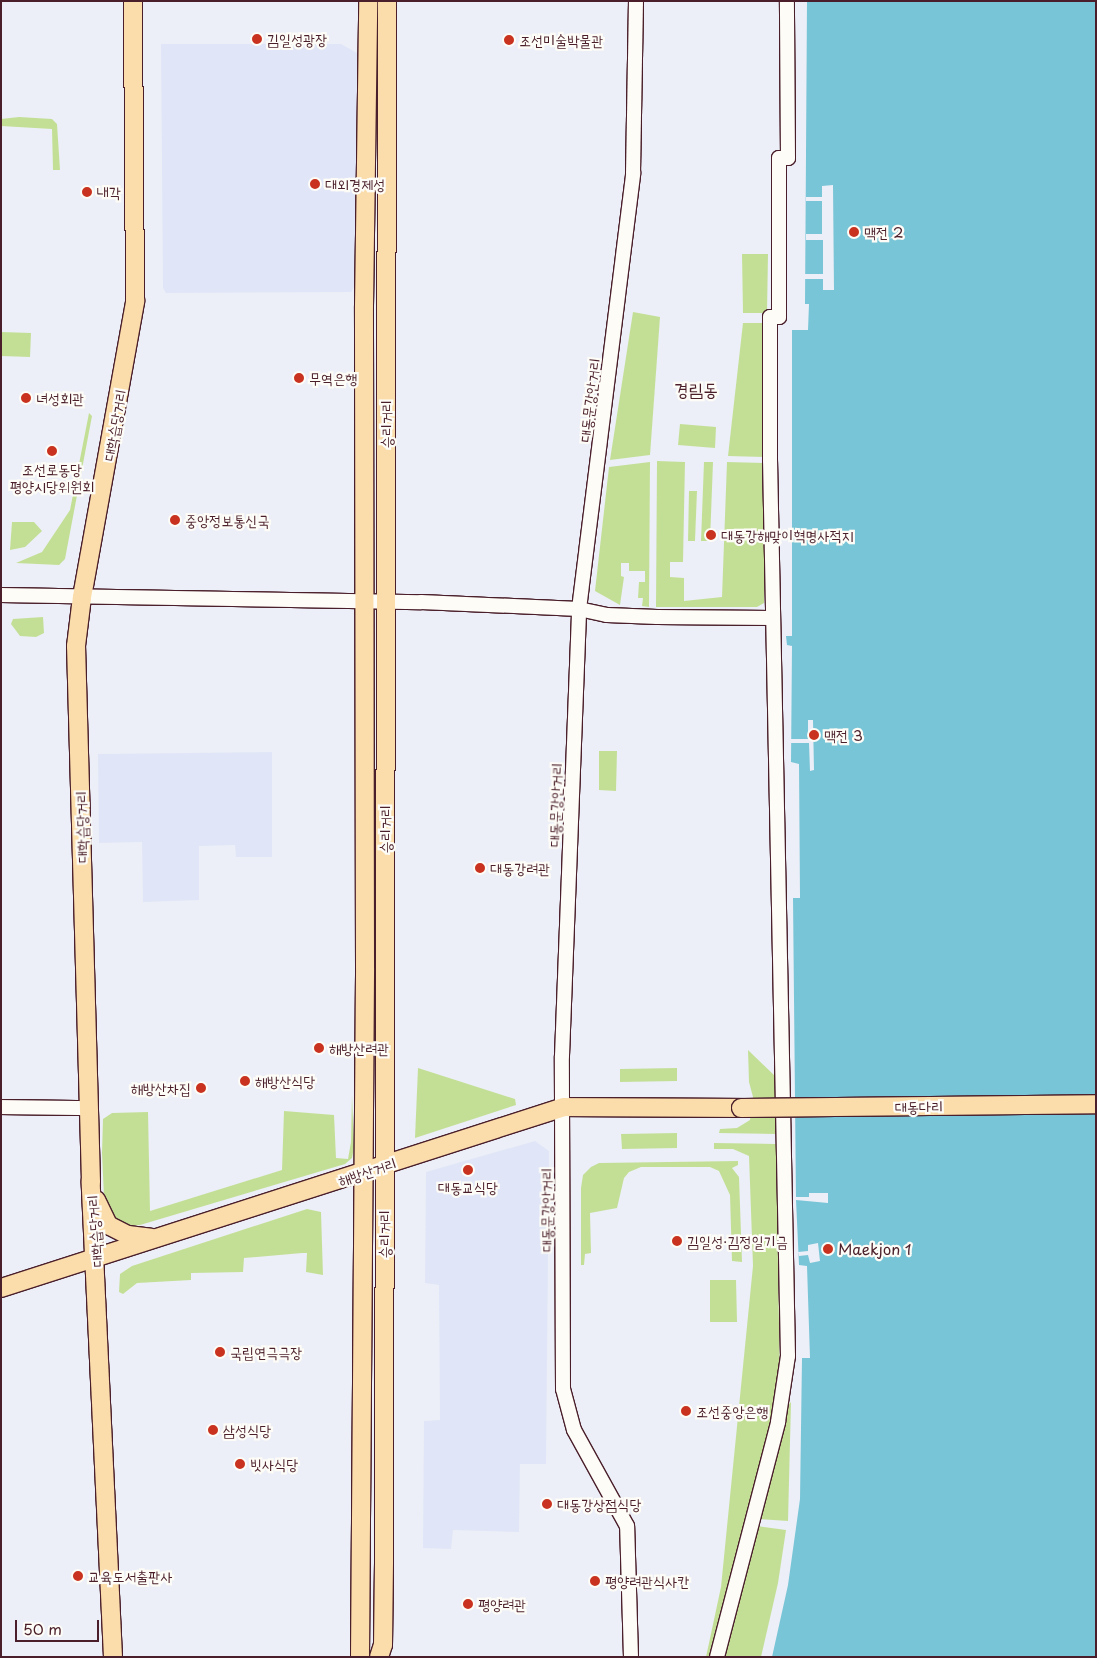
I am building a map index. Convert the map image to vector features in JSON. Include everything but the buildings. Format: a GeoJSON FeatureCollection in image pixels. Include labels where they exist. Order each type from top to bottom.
{"type":"FeatureCollection","features":[{"type":"Feature","properties":{"kind":"main road","name":"대학습당거리"},"geometry":{"type":"LineString","coordinates":[[113,1657],[96,1260],[90,1182],[76,646],[82,597],[135,301],[133,1]]}},
{"type":"Feature","properties":{"kind":"main road","name":"승리거리"},"geometry":{"type":"LineString","coordinates":[[360,1657],[364,1172],[364,306],[368,1]]}},
{"type":"Feature","properties":{"kind":"main road","name":"승리거리"},"geometry":{"type":"LineString","coordinates":[[379,1657],[383,1645],[384,1562],[387,1]]}},
{"type":"Feature","properties":{"kind":"main road","name":"대동다리"},"geometry":{"type":"LineString","coordinates":[[741,1108],[1096,1104]]}},
{"type":"Feature","properties":{"kind":"main road","name":"해방산거리"},"geometry":{"type":"LineString","coordinates":[[1,1288],[96,1260],[564,1107],[741,1108]]}},
{"type":"Feature","properties":{"kind":"main road"},"geometry":{"type":"LineString","coordinates":[[90,1182],[98,1209],[108,1224],[128,1235],[159,1239]]}},
{"type":"Feature","properties":{"kind":"street","name":"대동문강안거리"},"geometry":{"type":"LineString","coordinates":[[631,1657],[627,1526],[574,1430],[563,1389],[564,1107],[562,1056],[579,609],[633,173],[636,1]]}},
{"type":"Feature","properties":{"kind":"street"},"geometry":{"type":"LineString","coordinates":[[717,1657],[778,1422],[788,1356],[771,618],[770,317],[779,317],[779,158],[788,158],[788,1]]}},
{"type":"Feature","properties":{"kind":"street"},"geometry":{"type":"LineString","coordinates":[[1,596],[365,601],[579,609],[624,615],[771,618]]}},
{"type":"Feature","properties":{"kind":"street"},"geometry":{"type":"LineString","coordinates":[[1,1107],[89,1108]]}},
{"type":"Feature","properties":{"kind":"shaded area"},"geometry":{"type":"Polygon","coordinates":[[[161,44],[341,44],[357,53],[356,284],[351,292],[166,293],[163,288],[161,44]]]}},
{"type":"Feature","properties":{"kind":"shaded area"},"geometry":{"type":"Polygon","coordinates":[[[272,752],[272,857],[236,857],[235,845],[199,846],[199,900],[143,902],[142,842],[99,843],[98,754],[272,752]]]}},
{"type":"Feature","properties":{"kind":"shaded area"},"geometry":{"type":"Polygon","coordinates":[[[535,1141],[549,1151],[546,1464],[520,1464],[519,1532],[453,1530],[451,1549],[423,1548],[424,1421],[440,1420],[439,1285],[425,1283],[426,1172],[535,1141]]]}},
{"type":"Feature","properties":{"kind":"green space"},"geometry":{"type":"Polygon","coordinates":[[[19,117],[52,119],[57,124],[60,170],[53,170],[52,129],[1,126],[1,119],[19,117]]]}},
{"type":"Feature","properties":{"kind":"green space"},"geometry":{"type":"Polygon","coordinates":[[[742,254],[768,254],[767,313],[743,313],[742,254]]]}},
{"type":"Feature","properties":{"kind":"green space"},"geometry":{"type":"Polygon","coordinates":[[[633,312],[660,317],[650,455],[610,460],[633,312]]]}},
{"type":"Feature","properties":{"kind":"green space"},"geometry":{"type":"Polygon","coordinates":[[[743,323],[767,323],[767,457],[728,456],[743,323]]]}},
{"type":"Feature","properties":{"kind":"green space"},"geometry":{"type":"Polygon","coordinates":[[[1,332],[31,333],[30,357],[1,356],[1,332]]]}},
{"type":"Feature","properties":{"kind":"green space"},"geometry":{"type":"Polygon","coordinates":[[[89,413],[92,416],[65,559],[59,565],[16,563],[42,552],[70,510],[89,413]]]}},
{"type":"Feature","properties":{"kind":"green space"},"geometry":{"type":"Polygon","coordinates":[[[680,424],[716,427],[715,448],[678,445],[680,424]]]}},
{"type":"Feature","properties":{"kind":"green space"},"geometry":{"type":"Polygon","coordinates":[[[657,461],[685,462],[683,562],[670,562],[670,577],[684,578],[684,601],[722,597],[727,462],[767,463],[764,603],[757,607],[656,607],[657,461]]]}},
{"type":"Feature","properties":{"kind":"green space"},"geometry":{"type":"Polygon","coordinates":[[[650,462],[649,607],[642,606],[643,598],[638,598],[639,582],[645,582],[645,571],[629,571],[629,563],[621,563],[621,576],[624,577],[620,605],[595,591],[609,467],[650,462]]]}},
{"type":"Feature","properties":{"kind":"green space"},"geometry":{"type":"Polygon","coordinates":[[[704,462],[713,462],[710,541],[701,541],[704,462]]]}},
{"type":"Feature","properties":{"kind":"green space"},"geometry":{"type":"Polygon","coordinates":[[[689,491],[697,491],[695,541],[688,541],[689,491]]]}},
{"type":"Feature","properties":{"kind":"green space"},"geometry":{"type":"Polygon","coordinates":[[[12,522],[34,522],[42,531],[25,547],[10,550],[12,522]]]}},
{"type":"Feature","properties":{"kind":"green space"},"geometry":{"type":"Polygon","coordinates":[[[43,617],[44,633],[36,637],[20,636],[11,624],[13,619],[43,617]]]}},
{"type":"Feature","properties":{"kind":"green space"},"geometry":{"type":"Polygon","coordinates":[[[599,751],[617,751],[616,791],[599,790],[599,751]]]}},
{"type":"Feature","properties":{"kind":"green space"},"geometry":{"type":"Polygon","coordinates":[[[748,1050],[775,1076],[776,1134],[719,1133],[720,1129],[737,1128],[750,1120],[753,1097],[749,1082],[748,1050]]]}},
{"type":"Feature","properties":{"kind":"green space"},"geometry":{"type":"Polygon","coordinates":[[[418,1068],[515,1099],[516,1105],[415,1138],[418,1068]]]}},
{"type":"Feature","properties":{"kind":"green space"},"geometry":{"type":"Polygon","coordinates":[[[677,1068],[677,1081],[620,1082],[620,1069],[677,1068]]]}},
{"type":"Feature","properties":{"kind":"green space"},"geometry":{"type":"Polygon","coordinates":[[[352,1095],[354,1147],[352,1158],[345,1164],[140,1225],[127,1226],[111,1219],[104,1197],[102,1153],[103,1119],[112,1113],[148,1112],[150,1211],[282,1170],[284,1111],[334,1115],[336,1158],[348,1159],[351,1142],[352,1095]]]}},
{"type":"Feature","properties":{"kind":"green space"},"geometry":{"type":"Polygon","coordinates":[[[677,1133],[677,1148],[622,1149],[621,1134],[677,1133]]]}},
{"type":"Feature","properties":{"kind":"green space"},"geometry":{"type":"Polygon","coordinates":[[[714,1143],[776,1144],[780,1383],[711,1657],[706,1657],[721,1587],[753,1266],[749,1156],[733,1149],[714,1149],[714,1143]]]}},
{"type":"Feature","properties":{"kind":"green space"},"geometry":{"type":"Polygon","coordinates":[[[738,1161],[738,1165],[732,1168],[739,1177],[742,1262],[732,1261],[730,1195],[719,1171],[710,1167],[641,1167],[629,1172],[624,1178],[617,1208],[590,1213],[591,1253],[585,1254],[584,1265],[581,1265],[581,1188],[583,1175],[591,1167],[599,1163],[738,1161]]]}},
{"type":"Feature","properties":{"kind":"green space"},"geometry":{"type":"Polygon","coordinates":[[[307,1209],[321,1212],[323,1275],[306,1272],[307,1253],[302,1253],[244,1258],[243,1272],[191,1273],[191,1280],[137,1283],[123,1294],[119,1292],[120,1274],[132,1266],[307,1209]]]}},
{"type":"Feature","properties":{"kind":"green space"},"geometry":{"type":"Polygon","coordinates":[[[710,1280],[736,1280],[737,1322],[710,1322],[710,1280]]]}},
{"type":"Feature","properties":{"kind":"green space"},"geometry":{"type":"Polygon","coordinates":[[[791,1402],[788,1521],[760,1519],[789,1404],[791,1402]]]}},
{"type":"Feature","properties":{"kind":"green space"},"geometry":{"type":"Polygon","coordinates":[[[757,1526],[786,1530],[778,1583],[761,1657],[724,1657],[757,1526]]]}},
{"type":"Feature","properties":{"kind":"water"},"geometry":{"type":"Polygon","coordinates":[[[807,1],[1096,1],[1096,1657],[772,1657],[788,1585],[800,1499],[802,1358],[810,1358],[807,1266],[799,1265],[796,1200],[793,898],[800,898],[799,764],[791,762],[792,646],[787,645],[786,636],[792,636],[792,330],[808,330],[809,304],[805,304],[807,1]]]}},
{"type":"Feature","properties":{"kind":"pier"},"geometry":{"type":"Polygon","coordinates":[[[833,185],[834,290],[823,290],[823,279],[805,279],[805,274],[823,274],[823,240],[806,240],[806,234],[822,234],[822,201],[806,201],[806,197],[822,197],[822,186],[833,185]]]}},
{"type":"Feature","properties":{"kind":"pier"},"geometry":{"type":"Polygon","coordinates":[[[808,720],[813,720],[814,770],[810,771],[809,743],[791,743],[791,739],[808,739],[808,720]]]}},
{"type":"Feature","properties":{"kind":"pier"},"geometry":{"type":"Polygon","coordinates":[[[809,1193],[828,1193],[828,1203],[796,1200],[796,1197],[809,1197],[809,1193]]]}},
{"type":"Feature","properties":{"kind":"pier"},"geometry":{"type":"Polygon","coordinates":[[[818,1243],[820,1261],[810,1263],[808,1255],[799,1256],[798,1252],[808,1251],[808,1245],[818,1243]]]}},
{"type":"Feature","properties":{"kind":"place","name":"김일성광장"},"geometry":{"type":"Point","coordinates":[257,39]}},
{"type":"Feature","properties":{"kind":"place","name":"조선미술박물관"},"geometry":{"type":"Point","coordinates":[509,40]}},
{"type":"Feature","properties":{"kind":"place","name":"대외경제성"},"geometry":{"type":"Point","coordinates":[315,184]}},
{"type":"Feature","properties":{"kind":"place","name":"내각"},"geometry":{"type":"Point","coordinates":[87,192]}},
{"type":"Feature","properties":{"kind":"place","name":"맥전 2"},"geometry":{"type":"Point","coordinates":[854,232]}},
{"type":"Feature","properties":{"kind":"place","name":"무역은행"},"geometry":{"type":"Point","coordinates":[299,378]}},
{"type":"Feature","properties":{"kind":"place","name":"녀성회관"},"geometry":{"type":"Point","coordinates":[26,398]}},
{"type":"Feature","properties":{"kind":"place","name":"조선로동당 평양시당위원회"},"geometry":{"type":"Point","coordinates":[52,451]}},
{"type":"Feature","properties":{"kind":"place","name":"중앙정보통신국"},"geometry":{"type":"Point","coordinates":[175,520]}},
{"type":"Feature","properties":{"kind":"place","name":"대동강해맞이혁명사적지"},"geometry":{"type":"Point","coordinates":[711,535]}},
{"type":"Feature","properties":{"kind":"place","name":"맥전 3"},"geometry":{"type":"Point","coordinates":[814,735]}},
{"type":"Feature","properties":{"kind":"place","name":"대동강려관"},"geometry":{"type":"Point","coordinates":[480,868]}},
{"type":"Feature","properties":{"kind":"place","name":"해방산려관"},"geometry":{"type":"Point","coordinates":[319,1048]}},
{"type":"Feature","properties":{"kind":"place","name":"해방산식당"},"geometry":{"type":"Point","coordinates":[245,1081]}},
{"type":"Feature","properties":{"kind":"place","name":"해방산차집"},"geometry":{"type":"Point","coordinates":[201,1088]}},
{"type":"Feature","properties":{"kind":"place","name":"대동교식당"},"geometry":{"type":"Point","coordinates":[468,1170]}},
{"type":"Feature","properties":{"kind":"place","name":"김일성·김정일기금"},"geometry":{"type":"Point","coordinates":[677,1241]}},
{"type":"Feature","properties":{"kind":"place","name":"Maekjon 1"},"geometry":{"type":"Point","coordinates":[828,1249]}},
{"type":"Feature","properties":{"kind":"place","name":"국립연극극장"},"geometry":{"type":"Point","coordinates":[220,1352]}},
{"type":"Feature","properties":{"kind":"place","name":"조선중앙은행"},"geometry":{"type":"Point","coordinates":[686,1411]}},
{"type":"Feature","properties":{"kind":"place","name":"삼성식당"},"geometry":{"type":"Point","coordinates":[213,1430]}},
{"type":"Feature","properties":{"kind":"place","name":"빗사식당"},"geometry":{"type":"Point","coordinates":[240,1464]}},
{"type":"Feature","properties":{"kind":"place","name":"대동강상점식당"},"geometry":{"type":"Point","coordinates":[547,1504]}},
{"type":"Feature","properties":{"kind":"place","name":"교육도서출판사"},"geometry":{"type":"Point","coordinates":[78,1576]}},
{"type":"Feature","properties":{"kind":"place","name":"평양려관식사칸"},"geometry":{"type":"Point","coordinates":[595,1581]}},
{"type":"Feature","properties":{"kind":"place","name":"평양려관"},"geometry":{"type":"Point","coordinates":[468,1604]}},
{"type":"Feature","properties":{"kind":"district","name":"경림동"},"geometry":{"type":"Point","coordinates":[696,389]}}]}
